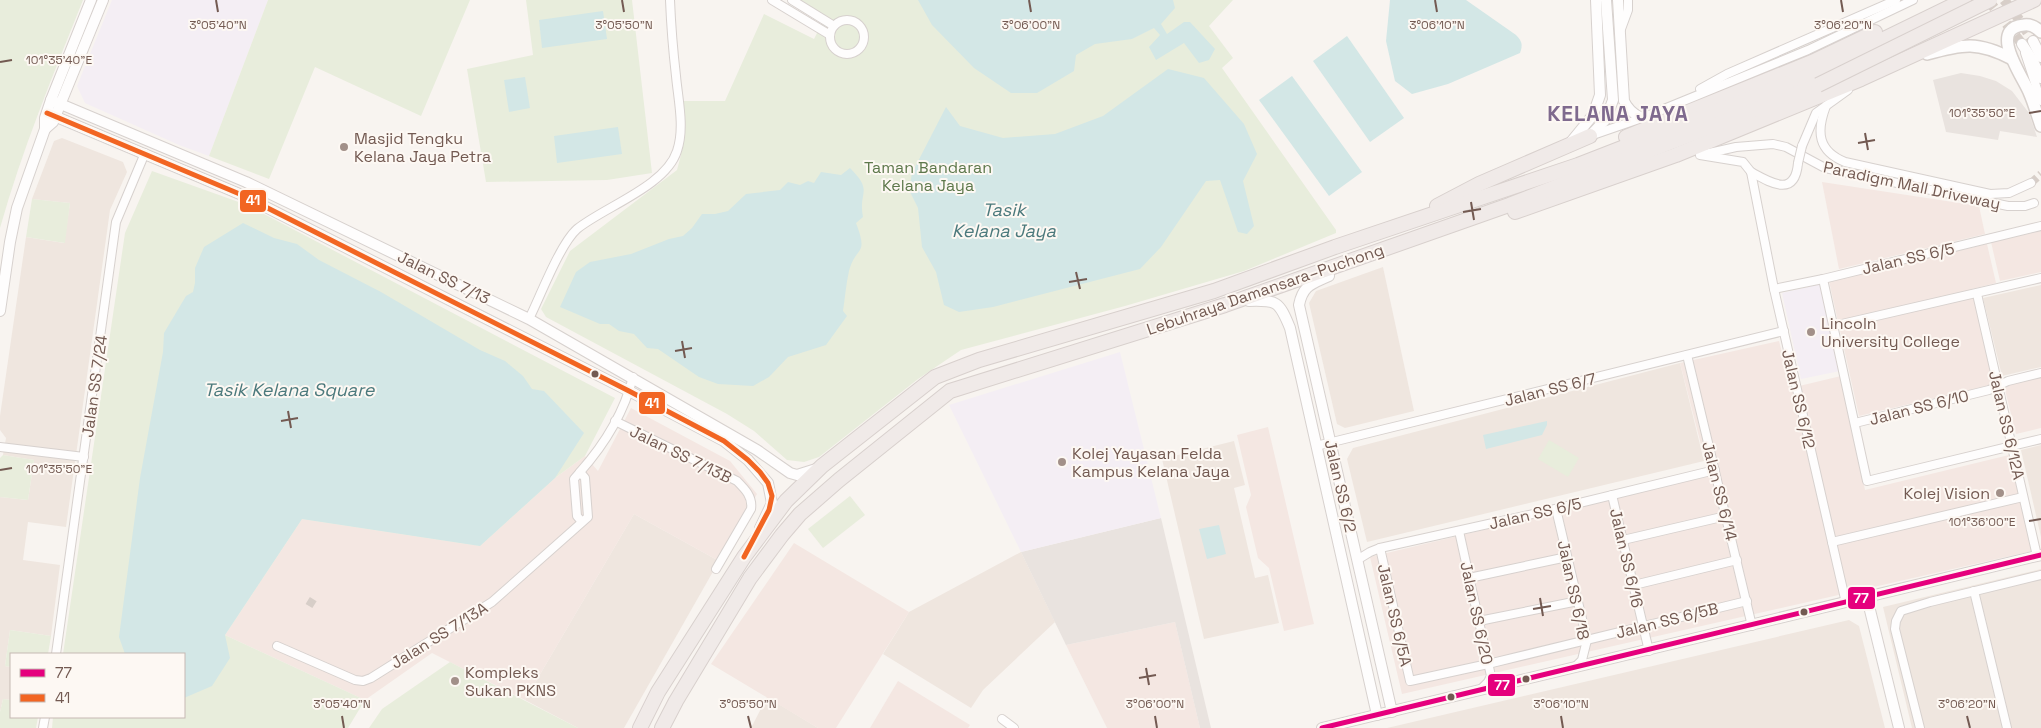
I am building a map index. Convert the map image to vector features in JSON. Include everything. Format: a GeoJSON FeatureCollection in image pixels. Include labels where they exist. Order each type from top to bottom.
{"type":"FeatureCollection","features":[{"type":"Feature","properties":{"kind":"highway"},"geometry":{"type":"LineString","coordinates":[[1451,208],[1812,62],[1944,0]]}},
{"type":"Feature","properties":{"kind":"highway","name":"Lebuhraya Damansara–Puchong"},"geometry":{"type":"LineString","coordinates":[[640,728],[658,692],[744,557],[786,501],[822,466],[935,377],[955,368],[1214,291],[1391,228],[1578,166],[1815,79],[1964,0]]}},
{"type":"Feature","properties":{"kind":"highway","name":"Lebuhraya Damansara–Puchong"},"geometry":{"type":"LineString","coordinates":[[662,728],[676,700],[750,578],[782,535],[813,502],[950,391],[1225,305],[1509,205],[1815,79],[1990,0]]}},
{"type":"Feature","properties":{"kind":"highway"},"geometry":{"type":"LineString","coordinates":[[1225,305],[1234,306],[1329,276],[1676,155],[1861,80],[2034,0]]}},
{"type":"Feature","properties":{"kind":"highway"},"geometry":{"type":"LineString","coordinates":[[1391,228],[1414,219],[1478,184],[1590,136]]}},
{"type":"Feature","properties":{"kind":"main road"},"geometry":{"type":"LineString","coordinates":[[2041,32],[2029,24],[2017,26],[2012,29],[2008,44],[2012,59],[2029,92],[2041,126]]}},
{"type":"Feature","properties":{"kind":"main road"},"geometry":{"type":"LineString","coordinates":[[1901,61],[1957,46],[1992,49],[2012,59]]}},
{"type":"Feature","properties":{"kind":"street"},"geometry":{"type":"LineString","coordinates":[[0,310],[17,208],[45,129],[53,122],[51,114],[91,0]]}},
{"type":"Feature","properties":{"kind":"street"},"geometry":{"type":"LineString","coordinates":[[56,101],[103,0]]}},
{"type":"Feature","properties":{"kind":"street"},"geometry":{"type":"LineString","coordinates":[[530,319],[567,241],[578,229],[661,174],[677,152],[680,139],[680,116],[671,35],[670,0]]}},
{"type":"Feature","properties":{"kind":"street"},"geometry":{"type":"LineString","coordinates":[[772,0],[830,35]]}},
{"type":"Feature","properties":{"kind":"street"},"geometry":{"type":"LineString","coordinates":[[792,0],[834,26]]}},
{"type":"Feature","properties":{"kind":"street"},"geometry":{"type":"LineString","coordinates":[[1569,145],[1593,114],[1600,95],[1596,0]]}},
{"type":"Feature","properties":{"kind":"street"},"geometry":{"type":"LineString","coordinates":[[1590,136],[1606,119],[1613,100],[1606,0]]}},
{"type":"Feature","properties":{"kind":"street"},"geometry":{"type":"LineString","coordinates":[[1618,0],[1624,101],[1629,109],[1642,118],[1660,122]]}},
{"type":"Feature","properties":{"kind":"street"},"geometry":{"type":"LineString","coordinates":[[1619,33],[1628,10],[1628,0]]}},
{"type":"Feature","properties":{"kind":"street"},"geometry":{"type":"LineString","coordinates":[[1675,104],[1727,74],[1896,0]]}},
{"type":"Feature","properties":{"kind":"street"},"geometry":{"type":"LineString","coordinates":[[1888,12],[1906,0]]}},
{"type":"Feature","properties":{"kind":"street"},"geometry":{"type":"LineString","coordinates":[[1590,136],[1642,118],[1808,50],[1913,0]]}},
{"type":"Feature","properties":{"kind":"street"},"geometry":{"type":"LineString","coordinates":[[848,20],[858,24],[864,34],[863,44],[855,53],[844,54],[834,48],[830,35],[834,26],[848,20]]}},
{"type":"Feature","properties":{"kind":"street"},"geometry":{"type":"LineString","coordinates":[[2033,41],[2041,57]]}},
{"type":"Feature","properties":{"kind":"street"},"geometry":{"type":"LineString","coordinates":[[2022,44],[2041,78]]}},
{"type":"Feature","properties":{"kind":"street"},"geometry":{"type":"LineString","coordinates":[[2022,44],[2041,101]]}},
{"type":"Feature","properties":{"kind":"street"},"geometry":{"type":"LineString","coordinates":[[1700,155],[1743,162],[1751,172],[1769,183],[1781,186],[1788,185],[1798,173],[1802,146],[1816,113],[1861,80]]}},
{"type":"Feature","properties":{"kind":"street","name":"Jalan SS 7/13"},"geometry":{"type":"LineString","coordinates":[[56,101],[246,182],[337,224],[530,319],[757,450],[790,473],[798,475],[822,466]]}},
{"type":"Feature","properties":{"kind":"street","name":"Paradigm Mall Driveway"},"geometry":{"type":"LineString","coordinates":[[1826,106],[1820,122],[1820,137],[1825,147],[1834,157],[1846,162],[1990,194],[2009,193],[2031,183]]}},
{"type":"Feature","properties":{"kind":"street","name":"Jalan SS 7/13"},"geometry":{"type":"LineString","coordinates":[[51,114],[242,195],[629,391],[724,442],[748,460],[765,478],[770,489],[772,503],[744,557]]}},
{"type":"Feature","properties":{"kind":"street","name":"Paradigm Mall Driveway"},"geometry":{"type":"LineString","coordinates":[[1676,155],[1700,155],[1736,147],[1773,144],[1786,147],[1825,168],[2008,206],[2034,204]]}},
{"type":"Feature","properties":{"kind":"street","name":"Jalan SS 7/24"},"geometry":{"type":"LineString","coordinates":[[56,653],[116,222],[145,153]]}},
{"type":"Feature","properties":{"kind":"street"},"geometry":{"type":"LineString","coordinates":[[177,153],[178,167]]}},
{"type":"Feature","properties":{"kind":"street","name":"Jalan SS 6/12"},"geometry":{"type":"LineString","coordinates":[[1751,172],[1774,289],[1846,603]]}},
{"type":"Feature","properties":{"kind":"street","name":"Jalan SS 6/5"},"geometry":{"type":"LineString","coordinates":[[1774,289],[1823,279],[2041,226]]}},
{"type":"Feature","properties":{"kind":"street","name":"Jalan SS 6/2"},"geometry":{"type":"LineString","coordinates":[[1329,276],[1306,288],[1301,296],[1300,305],[1392,712]]}},
{"type":"Feature","properties":{"kind":"street"},"geometry":{"type":"LineString","coordinates":[[1833,326],[2041,278]]}},
{"type":"Feature","properties":{"kind":"street"},"geometry":{"type":"LineString","coordinates":[[1823,279],[1867,481],[2041,439]]}},
{"type":"Feature","properties":{"kind":"street","name":"Jalan SS 6/12A"},"geometry":{"type":"LineString","coordinates":[[1977,294],[2039,556]]}},
{"type":"Feature","properties":{"kind":"street","name":"Jalan SS 6/2"},"geometry":{"type":"LineString","coordinates":[[1249,301],[1269,300],[1276,303],[1284,314],[1290,328],[1377,715]]}},
{"type":"Feature","properties":{"kind":"street","name":"Jalan SS 6/7"},"geometry":{"type":"LineString","coordinates":[[1316,446],[1784,331]]}},
{"type":"Feature","properties":{"kind":"street","name":"Jalan SS 6/14"},"geometry":{"type":"LineString","coordinates":[[1687,355],[1752,626]]}},
{"type":"Feature","properties":{"kind":"street","name":"Jalan SS 6/10"},"geometry":{"type":"LineString","coordinates":[[1854,423],[1989,390],[2008,381],[2041,373]]}},
{"type":"Feature","properties":{"kind":"street","name":"Jalan SS 7/13A"},"geometry":{"type":"LineString","coordinates":[[277,646],[355,680],[363,681],[371,678],[492,602],[582,522],[577,516],[574,479],[599,450],[629,391],[633,377]]}},
{"type":"Feature","properties":{"kind":"street","name":"Jalan SS 7/13B"},"geometry":{"type":"LineString","coordinates":[[615,421],[737,481],[750,496],[751,509],[716,569]]}},
{"type":"Feature","properties":{"kind":"street"},"geometry":{"type":"LineString","coordinates":[[0,447],[84,456]]}},
{"type":"Feature","properties":{"kind":"street","name":"Jalan SS 6/5"},"geometry":{"type":"LineString","coordinates":[[1357,560],[1380,548],[1556,509],[1715,470]]}},
{"type":"Feature","properties":{"kind":"street","name":"Jalan SS 6/16"},"geometry":{"type":"LineString","coordinates":[[1612,495],[1649,651]]}},
{"type":"Feature","properties":{"kind":"street"},"geometry":{"type":"LineString","coordinates":[[1832,542],[2024,497]]}},
{"type":"Feature","properties":{"kind":"street","name":"Jalan SS 6/18"},"geometry":{"type":"LineString","coordinates":[[1556,509],[1587,640],[1582,660],[1574,668]]}},
{"type":"Feature","properties":{"kind":"street"},"geometry":{"type":"LineString","coordinates":[[1623,540],[1726,516]]}},
{"type":"Feature","properties":{"kind":"street","name":"Jalan SS 6/20"},"geometry":{"type":"LineString","coordinates":[[1459,531],[1491,676],[1479,691]]}},
{"type":"Feature","properties":{"kind":"street","name":"Jalan SS 6/5A"},"geometry":{"type":"LineString","coordinates":[[1380,548],[1410,681],[1587,640]]}},
{"type":"Feature","properties":{"kind":"street"},"geometry":{"type":"LineString","coordinates":[[1322,728],[2039,556]]}},
{"type":"Feature","properties":{"kind":"street"},"geometry":{"type":"LineString","coordinates":[[1469,578],[1568,558]]}},
{"type":"Feature","properties":{"kind":"street"},"geometry":{"type":"LineString","coordinates":[[1634,586],[1737,560]]}},
{"type":"Feature","properties":{"kind":"street"},"geometry":{"type":"LineString","coordinates":[[1920,728],[1895,628],[1898,615],[1907,608],[2041,575]]}},
{"type":"Feature","properties":{"kind":"street"},"geometry":{"type":"LineString","coordinates":[[1974,591],[2007,728]]}},
{"type":"Feature","properties":{"kind":"street"},"geometry":{"type":"LineString","coordinates":[[1867,598],[1899,728]]}},
{"type":"Feature","properties":{"kind":"street"},"geometry":{"type":"LineString","coordinates":[[1479,621],[1578,600]]}},
{"type":"Feature","properties":{"kind":"street","name":"Jalan SS 6/5B"},"geometry":{"type":"LineString","coordinates":[[1587,640],[1747,601]]}},
{"type":"Feature","properties":{"kind":"street"},"geometry":{"type":"LineString","coordinates":[[1002,719],[1014,728]]}},
{"type":"Feature","properties":{"kind":"shaded area"},"geometry":{"type":"Polygon","coordinates":[[[112,0],[268,0],[209,156],[179,145],[85,103],[77,86],[112,0]]]}},
{"type":"Feature","properties":{"kind":"shaded area"},"geometry":{"type":"Polygon","coordinates":[[[1961,73],[1996,81],[2012,91],[2029,113],[2037,137],[2000,131],[1998,140],[1946,132],[1933,80],[1961,73]]]}},
{"type":"Feature","properties":{"kind":"shaded area"},"geometry":{"type":"Polygon","coordinates":[[[62,138],[123,162],[127,172],[110,210],[66,527],[28,522],[23,560],[60,565],[51,636],[10,630],[5,666],[10,667],[10,700],[3,699],[0,712],[0,497],[28,500],[34,460],[3,455],[6,438],[0,430],[0,416],[26,237],[64,243],[70,203],[32,199],[54,141],[62,138]]]}},
{"type":"Feature","properties":{"kind":"shaded area"},"geometry":{"type":"Polygon","coordinates":[[[1822,182],[1979,206],[1985,234],[1839,269],[1822,182]]]}},
{"type":"Feature","properties":{"kind":"shaded area"},"geometry":{"type":"Polygon","coordinates":[[[2041,231],[2041,272],[2000,281],[1991,242],[2041,231]]]}},
{"type":"Feature","properties":{"kind":"shaded area"},"geometry":{"type":"Polygon","coordinates":[[[1987,244],[1996,283],[1972,289],[1994,384],[1859,416],[1829,281],[1987,244]]]}},
{"type":"Feature","properties":{"kind":"shaded area"},"geometry":{"type":"Polygon","coordinates":[[[1383,267],[1414,411],[1345,428],[1337,424],[1309,303],[1316,291],[1383,267]]]}},
{"type":"Feature","properties":{"kind":"shaded area","name":"Lincoln University College"},"geometry":{"type":"Polygon","coordinates":[[[1821,284],[1840,371],[1801,379],[1782,293],[1821,284]]]}},
{"type":"Feature","properties":{"kind":"shaded area"},"geometry":{"type":"Polygon","coordinates":[[[2041,285],[2041,367],[2002,376],[1983,298],[2041,285]]]}},
{"type":"Feature","properties":{"kind":"shaded area"},"geometry":{"type":"Polygon","coordinates":[[[1779,341],[1791,388],[1841,376],[1865,490],[2009,455],[2032,551],[1402,694],[1370,557],[1709,476],[1680,363],[1779,341]]]}},
{"type":"Feature","properties":{"kind":"shaded area","name":"Kolej Yayasan Felda Kampus Kelana Jaya"},"geometry":{"type":"Polygon","coordinates":[[[1120,352],[1161,518],[1021,552],[949,405],[1120,352]]]}},
{"type":"Feature","properties":{"kind":"shaded area"},"geometry":{"type":"Polygon","coordinates":[[[1680,363],[1704,461],[1367,542],[1347,459],[1353,448],[1680,363]]]}},
{"type":"Feature","properties":{"kind":"shaded area"},"geometry":{"type":"Polygon","coordinates":[[[2041,377],[2041,428],[2016,434],[2004,386],[2041,377]]]}},
{"type":"Feature","properties":{"kind":"shaded area"},"geometry":{"type":"Polygon","coordinates":[[[631,408],[730,461],[757,494],[719,561],[634,514],[525,700],[432,653],[365,700],[225,635],[302,519],[480,546],[555,478],[585,456],[598,471],[631,408]]]}},
{"type":"Feature","properties":{"kind":"shaded area"},"geometry":{"type":"Polygon","coordinates":[[[1268,427],[1314,624],[1284,631],[1269,568],[1258,558],[1246,507],[1251,495],[1237,435],[1268,427]]]}},
{"type":"Feature","properties":{"kind":"shaded area"},"geometry":{"type":"Polygon","coordinates":[[[1234,441],[1245,485],[1234,488],[1255,578],[1268,575],[1279,623],[1204,639],[1162,459],[1234,441]]]}},
{"type":"Feature","properties":{"kind":"shaded area"},"geometry":{"type":"Polygon","coordinates":[[[2041,445],[2041,537],[2021,450],[2041,445]]]}},
{"type":"Feature","properties":{"kind":"shaded area"},"geometry":{"type":"Polygon","coordinates":[[[634,514],[719,561],[624,728],[578,728],[525,700],[634,514]]]}},
{"type":"Feature","properties":{"kind":"shaded area"},"geometry":{"type":"Polygon","coordinates":[[[1161,518],[1211,728],[1200,728],[1175,622],[1066,645],[1021,552],[1161,518]]]}},
{"type":"Feature","properties":{"kind":"shaded area"},"geometry":{"type":"Polygon","coordinates":[[[794,543],[909,612],[836,728],[818,728],[711,664],[794,543]]]}},
{"type":"Feature","properties":{"kind":"shaded area"},"geometry":{"type":"Polygon","coordinates":[[[1021,552],[1055,622],[983,690],[971,708],[883,654],[909,612],[1021,552]]]}},
{"type":"Feature","properties":{"kind":"shaded area"},"geometry":{"type":"Polygon","coordinates":[[[2041,569],[2041,728],[1912,728],[1883,607],[2041,569]]]}},
{"type":"Feature","properties":{"kind":"shaded area"},"geometry":{"type":"Polygon","coordinates":[[[1849,620],[1859,626],[1885,728],[1387,728],[1849,620]]]}},
{"type":"Feature","properties":{"kind":"shaded area"},"geometry":{"type":"Polygon","coordinates":[[[1175,622],[1200,728],[1107,728],[1066,645],[1175,622]]]}},
{"type":"Feature","properties":{"kind":"shaded area"},"geometry":{"type":"Polygon","coordinates":[[[898,681],[970,725],[968,728],[870,728],[898,681]]]}},
{"type":"Feature","properties":{"kind":"shaded area"},"geometry":{"type":"Polygon","coordinates":[[[767,697],[818,728],[751,728],[767,697]]]}},
{"type":"Feature","properties":{"kind":"green space"},"geometry":{"type":"Polygon","coordinates":[[[0,0],[83,0],[28,141],[0,228],[0,0]]]}},
{"type":"Feature","properties":{"kind":"green space"},"geometry":{"type":"Polygon","coordinates":[[[268,0],[470,0],[421,116],[315,67],[269,179],[209,156],[268,0]]]}},
{"type":"Feature","properties":{"kind":"green space"},"geometry":{"type":"Polygon","coordinates":[[[526,0],[632,0],[652,173],[607,180],[486,182],[467,69],[533,55],[526,0]]]}},
{"type":"Feature","properties":{"kind":"green space","name":"Taman Bandaran Kelana Jaya"},"geometry":{"type":"Polygon","coordinates":[[[796,0],[1233,0],[1209,26],[1233,58],[1222,68],[1336,230],[1336,233],[1244,271],[1125,306],[961,350],[918,379],[819,457],[804,462],[787,460],[754,431],[727,414],[546,317],[541,309],[570,251],[677,170],[681,155],[684,101],[725,101],[764,14],[814,39],[825,17],[796,0]]]}},
{"type":"Feature","properties":{"kind":"green space","name":"Tasik Kelana Square"},"geometry":{"type":"Polygon","coordinates":[[[152,171],[247,205],[615,398],[585,456],[555,478],[480,546],[302,519],[225,635],[365,700],[348,728],[52,728],[53,718],[185,718],[185,653],[63,653],[125,233],[152,171]]]}},
{"type":"Feature","properties":{"kind":"green space"},"geometry":{"type":"Polygon","coordinates":[[[32,199],[70,203],[65,243],[26,237],[32,199]]]}},
{"type":"Feature","properties":{"kind":"green space"},"geometry":{"type":"Polygon","coordinates":[[[1549,440],[1579,458],[1568,477],[1538,459],[1549,440]]]}},
{"type":"Feature","properties":{"kind":"green space"},"geometry":{"type":"Polygon","coordinates":[[[3,455],[34,460],[28,500],[0,497],[0,458],[3,455]]]}},
{"type":"Feature","properties":{"kind":"green space"},"geometry":{"type":"Polygon","coordinates":[[[850,496],[865,515],[823,548],[808,529],[850,496]]]}},
{"type":"Feature","properties":{"kind":"green space"},"geometry":{"type":"Polygon","coordinates":[[[10,630],[51,636],[48,653],[10,653],[10,667],[5,666],[10,630]]]}},
{"type":"Feature","properties":{"kind":"green space","name":"Kompleks Sukan PKNS"},"geometry":{"type":"Polygon","coordinates":[[[450,662],[578,728],[369,728],[382,709],[450,662]]]}},
{"type":"Feature","properties":{"kind":"green space"},"geometry":{"type":"Polygon","coordinates":[[[3,699],[10,700],[10,718],[38,718],[36,728],[0,728],[0,712],[3,699]]]}},
{"type":"Feature","properties":{"kind":"water"},"geometry":{"type":"Polygon","coordinates":[[[918,0],[1173,0],[1175,8],[1161,24],[1167,34],[1184,22],[1190,22],[1215,49],[1209,60],[1199,63],[1184,43],[1156,60],[1149,47],[1160,35],[1154,28],[1132,39],[1095,44],[1076,55],[1074,71],[1037,93],[1011,93],[974,68],[932,25],[918,0]]]}},
{"type":"Feature","properties":{"kind":"water"},"geometry":{"type":"Polygon","coordinates":[[[1390,0],[1466,0],[1516,35],[1521,43],[1520,53],[1448,84],[1412,94],[1395,81],[1386,41],[1390,0]]]}},
{"type":"Feature","properties":{"kind":"water"},"geometry":{"type":"Polygon","coordinates":[[[603,11],[607,39],[542,48],[539,20],[603,11]]]}},
{"type":"Feature","properties":{"kind":"water"},"geometry":{"type":"Polygon","coordinates":[[[1347,36],[1404,118],[1370,142],[1313,61],[1347,36]]]}},
{"type":"Feature","properties":{"kind":"water","name":"Tasik Kelana Jaya"},"geometry":{"type":"Polygon","coordinates":[[[1168,69],[1204,78],[1244,124],[1257,154],[1243,181],[1254,226],[1247,234],[1238,232],[1220,180],[1206,181],[1161,247],[1140,269],[993,307],[959,312],[944,305],[936,272],[922,247],[918,208],[909,190],[912,173],[946,107],[960,126],[1003,138],[1055,134],[1103,116],[1168,69]]]}},
{"type":"Feature","properties":{"kind":"water"},"geometry":{"type":"Polygon","coordinates":[[[1292,76],[1362,172],[1329,196],[1259,100],[1292,76]]]}},
{"type":"Feature","properties":{"kind":"water"},"geometry":{"type":"Polygon","coordinates":[[[525,77],[530,108],[509,112],[504,80],[525,77]]]}},
{"type":"Feature","properties":{"kind":"water"},"geometry":{"type":"Polygon","coordinates":[[[618,127],[622,154],[557,163],[554,136],[618,127]]]}},
{"type":"Feature","properties":{"kind":"water"},"geometry":{"type":"Polygon","coordinates":[[[850,168],[861,182],[864,192],[862,202],[863,217],[856,223],[860,234],[861,246],[849,271],[843,311],[847,316],[826,345],[788,357],[769,377],[753,386],[718,384],[699,377],[658,349],[647,348],[634,334],[619,331],[609,324],[600,324],[560,307],[576,272],[590,262],[631,254],[669,239],[683,236],[692,228],[702,214],[728,211],[746,194],[780,190],[788,182],[800,185],[808,181],[814,183],[821,172],[841,175],[850,168]]]}},
{"type":"Feature","properties":{"kind":"water","name":"Tasik Kelana Square"},"geometry":{"type":"Polygon","coordinates":[[[243,223],[274,238],[297,244],[319,260],[381,292],[480,350],[505,361],[523,376],[532,389],[544,391],[584,433],[555,478],[480,546],[302,519],[225,635],[230,658],[212,686],[185,698],[185,653],[125,653],[119,637],[140,478],[163,352],[164,333],[186,296],[193,292],[195,268],[204,247],[243,223]]]}},
{"type":"Feature","properties":{"kind":"water"},"geometry":{"type":"Polygon","coordinates":[[[1547,421],[1542,435],[1486,449],[1483,435],[1547,421]]]}},
{"type":"Feature","properties":{"kind":"water"},"geometry":{"type":"Polygon","coordinates":[[[1219,525],[1226,554],[1207,559],[1199,529],[1219,525]]]}},
{"type":"Feature","properties":{"kind":"tunnel"},"geometry":{"type":"LineString","coordinates":[[1988,0],[2022,44]]}},
{"type":"Feature","properties":{"kind":"tunnel"},"geometry":{"type":"LineString","coordinates":[[2004,0],[2033,41]]}},
{"type":"Feature","properties":{"kind":"tunnel"},"geometry":{"type":"LineString","coordinates":[[2031,183],[2041,174]]}},
{"type":"Feature","properties":{"kind":"tunnel"},"geometry":{"type":"LineString","coordinates":[[309,606],[314,598]]}},
{"type":"Feature","properties":{"kind":"transit line","name":"41"},"geometry":{"type":"LineString","coordinates":[[47,113],[242,195],[724,441],[760,472],[768,483],[772,496],[769,510],[744,557]]}},
{"type":"Feature","properties":{"kind":"transit line","name":"77"},"geometry":{"type":"LineString","coordinates":[[1322,728],[2041,555]]}},
{"type":"Feature","properties":{"kind":"place","name":"Masjid Tengku Kelana Jaya Petra"},"geometry":{"type":"Point","coordinates":[344,147]}},
{"type":"Feature","properties":{"kind":"place","name":"Lincoln University College"},"geometry":{"type":"Point","coordinates":[1811,332]}},
{"type":"Feature","properties":{"kind":"place","name":"Kolej Yayasan Felda Kampus Kelana Jaya"},"geometry":{"type":"Point","coordinates":[1062,462]}},
{"type":"Feature","properties":{"kind":"place","name":"Kolej Vision"},"geometry":{"type":"Point","coordinates":[2000,493]}},
{"type":"Feature","properties":{"kind":"place","name":"Kompleks Sukan PKNS"},"geometry":{"type":"Point","coordinates":[455,681]}},
{"type":"Feature","properties":{"kind":"district","name":"KELANA JAYA"},"geometry":{"type":"Point","coordinates":[1618,114]}}]}
